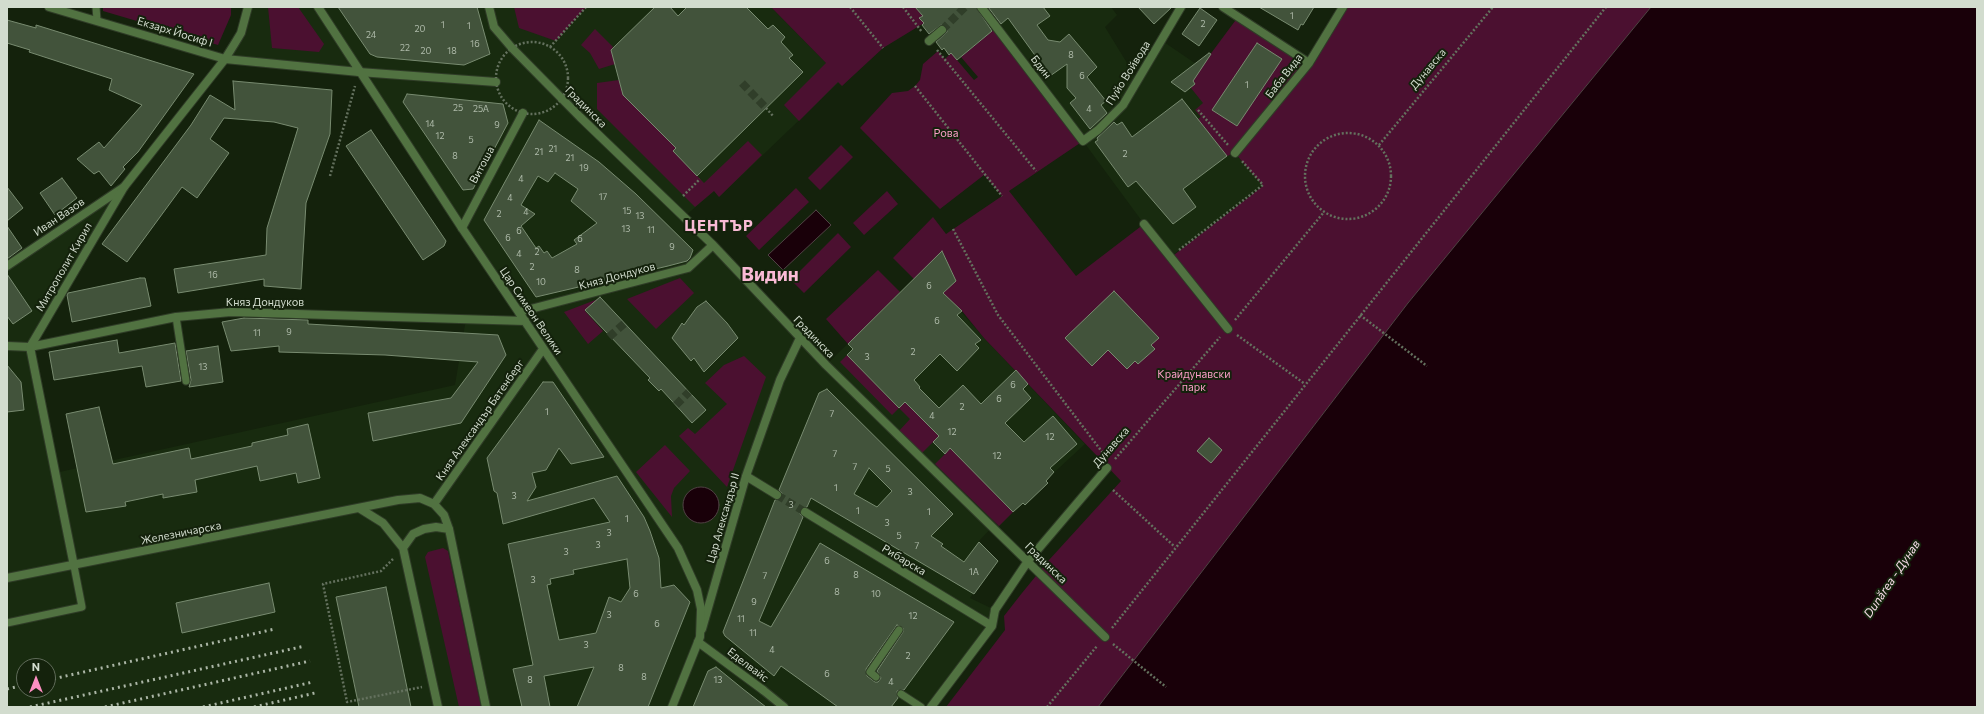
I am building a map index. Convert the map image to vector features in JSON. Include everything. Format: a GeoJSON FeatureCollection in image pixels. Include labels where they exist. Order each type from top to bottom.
{"type":"FeatureCollection","features":[{"type":"Feature","properties":{"kind":"street","name":"Екзарх Йосиф I"},"geometry":{"type":"LineString","coordinates":[[49,7],[225,59],[359,72]]}},
{"type":"Feature","properties":{"kind":"street","name":"Митрополит Кирил"},"geometry":{"type":"LineString","coordinates":[[30,347],[124,187],[225,59],[241,33],[248,7]]}},
{"type":"Feature","properties":{"kind":"street","name":"Цар Симеон Велики"},"geometry":{"type":"LineString","coordinates":[[318,7],[462,228],[678,548],[697,590],[701,609],[699,639]]}},
{"type":"Feature","properties":{"kind":"street","name":"Градинска"},"geometry":{"type":"LineString","coordinates":[[489,7],[494,27],[512,48],[580,117],[713,245],[800,338],[1105,637]]}},
{"type":"Feature","properties":{"kind":"street","name":"Бдин"},"geometry":{"type":"LineString","coordinates":[[981,7],[1083,140]]}},
{"type":"Feature","properties":{"kind":"street","name":"Пуйо Войвода"},"geometry":{"type":"LineString","coordinates":[[1083,140],[1098,130],[1123,105],[1181,7]]}},
{"type":"Feature","properties":{"kind":"street"},"geometry":{"type":"LineString","coordinates":[[1223,7],[1309,63]]}},
{"type":"Feature","properties":{"kind":"street","name":"Баба Вида"},"geometry":{"type":"LineString","coordinates":[[1235,153],[1309,63],[1343,7]]}},
{"type":"Feature","properties":{"kind":"street"},"geometry":{"type":"LineString","coordinates":[[929,41],[942,30]]}},
{"type":"Feature","properties":{"kind":"street"},"geometry":{"type":"LineString","coordinates":[[359,72],[496,82]]}},
{"type":"Feature","properties":{"kind":"street","name":"Витоша"},"geometry":{"type":"LineString","coordinates":[[462,228],[523,113]]}},
{"type":"Feature","properties":{"kind":"street","name":"Иван Вазов"},"geometry":{"type":"LineString","coordinates":[[7,266],[124,187]]}},
{"type":"Feature","properties":{"kind":"street"},"geometry":{"type":"LineString","coordinates":[[1144,224],[1169,258],[1228,329]]}},
{"type":"Feature","properties":{"kind":"street","name":"Княз Дондуков"},"geometry":{"type":"LineString","coordinates":[[519,312],[688,268],[713,245]]}},
{"type":"Feature","properties":{"kind":"street","name":"Княз Дондуков"},"geometry":{"type":"LineString","coordinates":[[7,346],[30,347],[176,317],[231,312],[525,321]]}},
{"type":"Feature","properties":{"kind":"street","name":"Цар Александър II"},"geometry":{"type":"LineString","coordinates":[[672,707],[699,639],[746,476],[780,380],[800,338]]}},
{"type":"Feature","properties":{"kind":"street"},"geometry":{"type":"LineString","coordinates":[[30,347],[74,566]]}},
{"type":"Feature","properties":{"kind":"street","name":"Княз Александър Батенберг"},"geometry":{"type":"LineString","coordinates":[[434,504],[543,349]]}},
{"type":"Feature","properties":{"kind":"street","name":"Дунавска"},"geometry":{"type":"LineString","coordinates":[[931,707],[992,626],[995,610],[1028,561],[1109,466]]}},
{"type":"Feature","properties":{"kind":"street"},"geometry":{"type":"LineString","coordinates":[[746,476],[777,495]]}},
{"type":"Feature","properties":{"kind":"street"},"geometry":{"type":"LineString","coordinates":[[359,508],[398,500],[420,498],[434,504],[444,515],[449,529],[486,707]]}},
{"type":"Feature","properties":{"kind":"street"},"geometry":{"type":"LineString","coordinates":[[359,508],[383,523],[403,548],[438,707]]}},
{"type":"Feature","properties":{"kind":"street","name":"Железничарска"},"geometry":{"type":"LineString","coordinates":[[7,578],[74,566],[359,508]]}},
{"type":"Feature","properties":{"kind":"street","name":"Рибарска"},"geometry":{"type":"LineString","coordinates":[[805,512],[992,626]]}},
{"type":"Feature","properties":{"kind":"street"},"geometry":{"type":"LineString","coordinates":[[403,548],[413,534],[436,527],[449,529]]}},
{"type":"Feature","properties":{"kind":"street","name":"Еделвайс"},"geometry":{"type":"LineString","coordinates":[[699,639],[784,707]]}},
{"type":"Feature","properties":{"kind":"lane"},"geometry":{"type":"LineString","coordinates":[[96,7],[97,20]]}},
{"type":"Feature","properties":{"kind":"lane"},"geometry":{"type":"LineString","coordinates":[[176,317],[186,381]]}},
{"type":"Feature","properties":{"kind":"lane"},"geometry":{"type":"LineString","coordinates":[[7,624],[82,607],[74,566]]}},
{"type":"Feature","properties":{"kind":"lane"},"geometry":{"type":"LineString","coordinates":[[876,677],[870,672],[900,630]]}},
{"type":"Feature","properties":{"kind":"lane"},"geometry":{"type":"LineString","coordinates":[[901,694],[921,707]]}},
{"type":"Feature","properties":{"kind":"path"},"geometry":{"type":"LineString","coordinates":[[550,47],[586,7]]}},
{"type":"Feature","properties":{"kind":"path"},"geometry":{"type":"LineString","coordinates":[[850,7],[883,48]]}},
{"type":"Feature","properties":{"kind":"path"},"geometry":{"type":"LineString","coordinates":[[903,7],[929,41],[1036,171]]}},
{"type":"Feature","properties":{"kind":"path","name":"Дунавска"},"geometry":{"type":"LineString","coordinates":[[1379,145],[1493,7]]}},
{"type":"Feature","properties":{"kind":"path"},"geometry":{"type":"LineString","coordinates":[[1047,707],[1105,637],[1175,547],[1606,7]]}},
{"type":"Feature","properties":{"kind":"path"},"geometry":{"type":"LineString","coordinates":[[330,176],[359,72]]}},
{"type":"Feature","properties":{"kind":"path"},"geometry":{"type":"LineString","coordinates":[[915,86],[1002,196]]}},
{"type":"Feature","properties":{"kind":"path"},"geometry":{"type":"LineString","coordinates":[[766,108],[773,116]]}},
{"type":"Feature","properties":{"kind":"path"},"geometry":{"type":"LineString","coordinates":[[1169,258],[1263,186],[1198,110]]}},
{"type":"Feature","properties":{"kind":"path"},"geometry":{"type":"LineString","coordinates":[[1353,133],[1367,137],[1379,145],[1387,157],[1391,170],[1391,185],[1386,198],[1377,209],[1365,216],[1351,220],[1337,218],[1324,212],[1313,202],[1307,190],[1304,175],[1307,161],[1314,148],[1325,139],[1339,134],[1353,133]]}},
{"type":"Feature","properties":{"kind":"path"},"geometry":{"type":"LineString","coordinates":[[683,196],[700,179]]}},
{"type":"Feature","properties":{"kind":"path","name":"Дунавска"},"geometry":{"type":"LineString","coordinates":[[1109,466],[1228,329],[1324,212]]}},
{"type":"Feature","properties":{"kind":"path"},"geometry":{"type":"LineString","coordinates":[[953,229],[998,315],[1109,466]]}},
{"type":"Feature","properties":{"kind":"path"},"geometry":{"type":"LineString","coordinates":[[1360,315],[1427,366]]}},
{"type":"Feature","properties":{"kind":"path"},"geometry":{"type":"LineString","coordinates":[[1228,329],[1305,384]]}},
{"type":"Feature","properties":{"kind":"path"},"geometry":{"type":"LineString","coordinates":[[1113,490],[1175,547]]}},
{"type":"Feature","properties":{"kind":"path"},"geometry":{"type":"LineString","coordinates":[[403,548],[381,571],[323,584],[348,702],[408,690]]}},
{"type":"Feature","properties":{"kind":"path"},"geometry":{"type":"LineString","coordinates":[[1105,637],[1166,687]]}},
{"type":"Feature","properties":{"kind":"shaded area"},"geometry":{"type":"Polygon","coordinates":[[[248,7],[771,7],[826,63],[839,82],[719,197],[714,191],[684,217],[826,365],[942,251],[956,281],[944,292],[984,338],[1085,444],[1046,480],[1048,483],[1025,505],[1022,503],[999,526],[996,523],[979,541],[997,561],[970,598],[995,610],[992,626],[931,707],[7,707],[7,266],[124,187],[30,347],[55,473],[455,385],[466,319],[525,321],[359,72],[225,59],[235,43],[248,7]]]}},
{"type":"Feature","properties":{"kind":"shaded area"},"geometry":{"type":"Polygon","coordinates":[[[974,7],[1111,7],[1117,15],[1105,27],[1138,81],[1161,40],[1202,68],[1235,153],[1263,185],[1169,258],[1083,141],[996,28],[993,30],[974,7]]]}},
{"type":"Feature","properties":{"kind":"green space"},"geometry":{"type":"Polygon","coordinates":[[[103,7],[231,7],[231,15],[218,45],[103,11],[103,7]]]}},
{"type":"Feature","properties":{"kind":"green space"},"geometry":{"type":"Polygon","coordinates":[[[268,7],[298,7],[324,44],[319,52],[272,48],[268,7]]]}},
{"type":"Feature","properties":{"kind":"green space"},"geometry":{"type":"Polygon","coordinates":[[[514,7],[586,7],[556,41],[519,28],[514,7]]]}},
{"type":"Feature","properties":{"kind":"green space"},"geometry":{"type":"Polygon","coordinates":[[[771,7],[915,7],[923,16],[920,18],[924,23],[883,48],[842,86],[838,82],[799,121],[784,105],[826,63],[771,7]]]}},
{"type":"Feature","properties":{"kind":"green space","name":"Крайдунавски парк"},"geometry":{"type":"Polygon","coordinates":[[[1343,7],[1651,7],[1408,303],[1098,707],[946,707],[1005,630],[1004,616],[1049,560],[1121,481],[984,338],[962,311],[943,293],[956,281],[943,252],[914,279],[893,258],[933,217],[946,234],[1002,196],[984,175],[940,209],[860,128],[892,93],[908,91],[915,86],[920,80],[923,64],[938,51],[945,59],[951,53],[974,80],[978,77],[961,57],[996,28],[1083,141],[1009,191],[1076,276],[1144,224],[1170,258],[1263,186],[1235,153],[1227,156],[1198,119],[1201,117],[1195,110],[1203,103],[1191,88],[1195,84],[1192,79],[1238,17],[1309,63],[1343,7]]]}},
{"type":"Feature","properties":{"kind":"green space"},"geometry":{"type":"Polygon","coordinates":[[[595,29],[613,47],[611,50],[615,64],[599,69],[590,53],[581,45],[595,29]]]}},
{"type":"Feature","properties":{"kind":"green space"},"geometry":{"type":"Polygon","coordinates":[[[619,80],[623,95],[676,147],[673,151],[704,183],[748,141],[762,155],[719,197],[714,191],[695,207],[597,109],[597,83],[619,80]]]}},
{"type":"Feature","properties":{"kind":"green space"},"geometry":{"type":"Polygon","coordinates":[[[841,145],[853,157],[820,190],[808,178],[841,145]]]}},
{"type":"Feature","properties":{"kind":"green space"},"geometry":{"type":"Polygon","coordinates":[[[796,188],[809,202],[759,250],[746,236],[796,188]]]}},
{"type":"Feature","properties":{"kind":"green space"},"geometry":{"type":"Polygon","coordinates":[[[887,191],[898,204],[864,235],[853,223],[887,191]]]}},
{"type":"Feature","properties":{"kind":"green space"},"geometry":{"type":"Polygon","coordinates":[[[838,233],[851,247],[804,293],[791,280],[838,233]]]}},
{"type":"Feature","properties":{"kind":"green space"},"geometry":{"type":"Polygon","coordinates":[[[878,270],[900,292],[848,344],[826,319],[878,270]]]}},
{"type":"Feature","properties":{"kind":"green space"},"geometry":{"type":"Polygon","coordinates":[[[680,278],[694,293],[656,329],[627,299],[680,278]]]}},
{"type":"Feature","properties":{"kind":"green space"},"geometry":{"type":"Polygon","coordinates":[[[598,299],[585,311],[603,331],[588,344],[564,312],[598,299]]]}},
{"type":"Feature","properties":{"kind":"green space"},"geometry":{"type":"Polygon","coordinates":[[[847,355],[899,408],[892,415],[840,362],[847,355]]]}},
{"type":"Feature","properties":{"kind":"green space"},"geometry":{"type":"Polygon","coordinates":[[[744,356],[766,377],[727,487],[679,436],[688,428],[695,434],[727,404],[705,383],[724,365],[744,356]]]}},
{"type":"Feature","properties":{"kind":"green space"},"geometry":{"type":"Polygon","coordinates":[[[905,402],[939,436],[922,453],[899,431],[910,419],[899,408],[905,402]]]}},
{"type":"Feature","properties":{"kind":"green space"},"geometry":{"type":"Polygon","coordinates":[[[665,445],[690,471],[674,488],[671,496],[672,517],[636,472],[665,445]]]}},
{"type":"Feature","properties":{"kind":"green space"},"geometry":{"type":"Polygon","coordinates":[[[951,448],[1013,512],[999,526],[935,464],[951,448]]]}},
{"type":"Feature","properties":{"kind":"green space"},"geometry":{"type":"Polygon","coordinates":[[[443,548],[448,551],[481,707],[459,707],[425,557],[428,552],[443,548]]]}},
{"type":"Feature","properties":{"kind":"water","name":"Dunărea - Дунав"},"geometry":{"type":"Polygon","coordinates":[[[1651,7],[1977,7],[1977,707],[1098,707],[1408,303],[1651,7]]]}},
{"type":"Feature","properties":{"kind":"water"},"geometry":{"type":"Polygon","coordinates":[[[816,210],[831,225],[783,270],[768,255],[816,210]]]}},
{"type":"Feature","properties":{"kind":"water"},"geometry":{"type":"Polygon","coordinates":[[[705,487],[714,492],[718,498],[718,512],[714,518],[705,523],[697,523],[688,518],[684,512],[683,501],[688,492],[694,488],[705,487]]]}},
{"type":"Feature","properties":{"kind":"building"},"geometry":{"type":"Polygon","coordinates":[[[338,7],[477,7],[490,54],[464,65],[377,57],[370,54],[338,7]]]}},
{"type":"Feature","properties":{"kind":"building"},"geometry":{"type":"Polygon","coordinates":[[[655,7],[670,7],[678,16],[687,7],[746,7],[768,29],[773,25],[785,37],[781,42],[793,55],[789,58],[803,72],[697,176],[673,151],[676,148],[623,95],[611,50],[655,7]]]}},
{"type":"Feature","properties":{"kind":"building"},"geometry":{"type":"Polygon","coordinates":[[[915,7],[976,7],[992,31],[957,60],[951,53],[949,55],[944,48],[942,50],[936,42],[947,32],[946,27],[941,25],[929,34],[922,25],[924,23],[919,18],[923,16],[915,7]]]}},
{"type":"Feature","properties":{"kind":"building"},"geometry":{"type":"Polygon","coordinates":[[[988,7],[1043,7],[1050,16],[1037,25],[1048,40],[1060,42],[1069,34],[1097,67],[1087,77],[1106,101],[1101,105],[1107,113],[1090,129],[1070,103],[1076,98],[1067,88],[1067,64],[1050,76],[1008,18],[1001,24],[988,7]]]}},
{"type":"Feature","properties":{"kind":"building"},"geometry":{"type":"Polygon","coordinates":[[[1138,7],[1172,7],[1154,24],[1138,7]]]}},
{"type":"Feature","properties":{"kind":"building"},"geometry":{"type":"Polygon","coordinates":[[[1259,7],[1314,7],[1303,25],[1301,24],[1298,30],[1259,7]]]}},
{"type":"Feature","properties":{"kind":"building"},"geometry":{"type":"Polygon","coordinates":[[[1200,8],[1217,20],[1199,46],[1182,34],[1200,8]]]}},
{"type":"Feature","properties":{"kind":"building"},"geometry":{"type":"Polygon","coordinates":[[[7,20],[36,28],[36,25],[194,74],[138,152],[123,167],[125,169],[111,186],[99,171],[94,174],[77,159],[99,142],[104,148],[142,105],[109,90],[112,79],[29,52],[30,50],[7,43],[7,20]]]}},
{"type":"Feature","properties":{"kind":"building"},"geometry":{"type":"Polygon","coordinates":[[[1257,43],[1282,59],[1237,126],[1212,110],[1257,43]]]}},
{"type":"Feature","properties":{"kind":"building"},"geometry":{"type":"Polygon","coordinates":[[[1209,53],[1211,54],[1193,81],[1195,84],[1185,92],[1171,82],[1209,53]]]}},
{"type":"Feature","properties":{"kind":"building"},"geometry":{"type":"Polygon","coordinates":[[[233,81],[332,90],[330,134],[306,203],[301,289],[264,286],[264,279],[178,293],[174,269],[266,255],[267,228],[298,128],[274,122],[224,118],[210,139],[229,153],[197,198],[182,187],[127,262],[102,244],[191,125],[210,95],[235,110],[233,81]]]}},
{"type":"Feature","properties":{"kind":"building"},"geometry":{"type":"Polygon","coordinates":[[[407,94],[503,104],[508,123],[473,189],[463,190],[403,102],[407,94]]]}},
{"type":"Feature","properties":{"kind":"building"},"geometry":{"type":"Polygon","coordinates":[[[1182,99],[1227,156],[1183,189],[1196,207],[1173,224],[1136,181],[1128,187],[1095,142],[1098,140],[1097,138],[1114,122],[1117,125],[1122,122],[1132,137],[1182,99]]]}},
{"type":"Feature","properties":{"kind":"building"},"geometry":{"type":"Polygon","coordinates":[[[539,120],[599,162],[636,194],[693,250],[687,261],[536,297],[484,220],[539,120]],[[555,173],[548,182],[538,176],[521,205],[535,214],[521,226],[536,248],[539,246],[544,253],[547,251],[552,258],[577,244],[574,240],[597,223],[571,201],[578,189],[555,173]]]}},
{"type":"Feature","properties":{"kind":"building"},"geometry":{"type":"Polygon","coordinates":[[[371,130],[446,241],[444,246],[423,260],[346,146],[371,130]]]}},
{"type":"Feature","properties":{"kind":"building"},"geometry":{"type":"Polygon","coordinates":[[[62,178],[77,198],[55,215],[40,193],[62,178]]]}},
{"type":"Feature","properties":{"kind":"building"},"geometry":{"type":"Polygon","coordinates":[[[7,187],[23,208],[7,221],[7,187]]]}},
{"type":"Feature","properties":{"kind":"building"},"geometry":{"type":"Polygon","coordinates":[[[7,226],[22,248],[7,259],[7,226]]]}},
{"type":"Feature","properties":{"kind":"building"},"geometry":{"type":"Polygon","coordinates":[[[942,251],[956,281],[943,293],[962,311],[957,315],[981,340],[975,344],[979,348],[957,371],[940,354],[914,380],[920,387],[919,388],[939,408],[963,385],[981,404],[1016,370],[1028,384],[1023,389],[1031,398],[1005,423],[1024,442],[1053,416],[1077,444],[1050,468],[1054,472],[1046,481],[1048,483],[1025,505],[1023,503],[1013,512],[950,448],[945,454],[933,442],[939,436],[905,402],[899,408],[847,355],[853,349],[848,344],[942,251]]]}},
{"type":"Feature","properties":{"kind":"building"},"geometry":{"type":"Polygon","coordinates":[[[7,274],[32,311],[13,324],[7,316],[7,274]]]}},
{"type":"Feature","properties":{"kind":"building"},"geometry":{"type":"Polygon","coordinates":[[[145,278],[151,306],[72,322],[67,295],[68,293],[145,278]]]}},
{"type":"Feature","properties":{"kind":"building"},"geometry":{"type":"Polygon","coordinates":[[[1114,291],[1159,338],[1151,345],[1155,349],[1138,364],[1135,361],[1127,369],[1108,350],[1092,366],[1065,338],[1114,291]]]}},
{"type":"Feature","properties":{"kind":"building"},"geometry":{"type":"Polygon","coordinates":[[[600,297],[706,410],[692,423],[661,389],[659,391],[648,380],[650,378],[585,310],[600,297]]]}},
{"type":"Feature","properties":{"kind":"building"},"geometry":{"type":"Polygon","coordinates":[[[706,301],[727,323],[738,338],[704,372],[694,358],[691,361],[672,338],[682,323],[684,325],[697,307],[706,301]]]}},
{"type":"Feature","properties":{"kind":"building"},"geometry":{"type":"Polygon","coordinates":[[[244,318],[308,320],[308,324],[498,335],[506,355],[461,423],[373,441],[368,413],[451,398],[478,362],[385,355],[279,352],[279,346],[231,351],[222,322],[244,318]]]}},
{"type":"Feature","properties":{"kind":"building"},"geometry":{"type":"Polygon","coordinates":[[[117,340],[119,353],[175,343],[181,381],[146,387],[142,366],[54,380],[49,352],[117,340]]]}},
{"type":"Feature","properties":{"kind":"building"},"geometry":{"type":"Polygon","coordinates":[[[218,346],[223,382],[189,387],[191,380],[186,351],[218,346]]]}},
{"type":"Feature","properties":{"kind":"building"},"geometry":{"type":"Polygon","coordinates":[[[7,365],[21,382],[24,410],[7,412],[7,365]]]}},
{"type":"Feature","properties":{"kind":"building"},"geometry":{"type":"Polygon","coordinates":[[[543,382],[553,382],[604,457],[571,464],[559,448],[546,470],[532,473],[536,487],[527,501],[617,476],[644,517],[650,531],[659,558],[661,588],[674,585],[690,602],[648,707],[577,707],[594,667],[544,676],[550,707],[522,707],[513,669],[533,665],[508,544],[610,522],[594,498],[503,524],[497,493],[494,491],[487,458],[543,382]],[[627,559],[573,570],[574,574],[550,579],[551,584],[547,585],[559,640],[596,633],[609,597],[621,602],[630,588],[627,559]]]}},
{"type":"Feature","properties":{"kind":"building"},"geometry":{"type":"Polygon","coordinates":[[[827,389],[953,514],[931,536],[943,544],[941,546],[964,562],[979,542],[998,561],[974,594],[811,498],[807,507],[801,509],[800,514],[803,517],[759,621],[771,627],[820,543],[954,622],[904,690],[897,691],[898,698],[891,707],[838,707],[781,666],[774,676],[725,636],[723,632],[775,500],[782,498],[782,493],[779,490],[819,393],[827,389]],[[869,468],[854,494],[877,507],[892,491],[869,468]],[[897,625],[866,669],[867,676],[875,682],[878,682],[881,678],[877,671],[903,632],[903,628],[897,625]]]}},
{"type":"Feature","properties":{"kind":"building"},"geometry":{"type":"Polygon","coordinates":[[[99,407],[113,464],[189,448],[191,459],[252,446],[252,443],[288,435],[287,429],[308,424],[320,478],[298,483],[296,473],[260,481],[257,466],[195,480],[197,492],[163,498],[163,494],[125,502],[126,506],[86,512],[66,414],[99,407]]]}},
{"type":"Feature","properties":{"kind":"building"},"geometry":{"type":"Polygon","coordinates":[[[1209,438],[1222,450],[1211,463],[1197,451],[1209,438]]]}},
{"type":"Feature","properties":{"kind":"building"},"geometry":{"type":"Polygon","coordinates":[[[269,583],[275,612],[182,633],[176,603],[269,583]]]}},
{"type":"Feature","properties":{"kind":"building"},"geometry":{"type":"Polygon","coordinates":[[[386,587],[411,707],[359,707],[336,597],[386,587]]]}},
{"type":"Feature","properties":{"kind":"building"},"geometry":{"type":"Polygon","coordinates":[[[716,667],[766,707],[693,707],[708,671],[716,667]]]}},
{"type":"Feature","properties":{"kind":"tunnel"},"geometry":{"type":"LineString","coordinates":[[942,30],[965,7]]}},
{"type":"Feature","properties":{"kind":"tunnel"},"geometry":{"type":"LineString","coordinates":[[742,83],[766,108]]}},
{"type":"Feature","properties":{"kind":"tunnel"},"geometry":{"type":"LineString","coordinates":[[609,337],[625,323]]}},
{"type":"Feature","properties":{"kind":"tunnel"},"geometry":{"type":"LineString","coordinates":[[676,405],[689,392]]}},
{"type":"Feature","properties":{"kind":"tunnel"},"geometry":{"type":"LineString","coordinates":[[777,495],[805,512]]}},
{"type":"Feature","properties":{"kind":"railway"},"geometry":{"type":"LineString","coordinates":[[56,678],[275,629]]}},
{"type":"Feature","properties":{"kind":"railway"},"geometry":{"type":"LineString","coordinates":[[30,707],[305,646]]}},
{"type":"Feature","properties":{"kind":"railway"},"geometry":{"type":"LineString","coordinates":[[105,707],[310,661]]}},
{"type":"Feature","properties":{"kind":"railway"},"geometry":{"type":"LineString","coordinates":[[203,707],[313,682]]}},
{"type":"Feature","properties":{"kind":"railway"},"geometry":{"type":"LineString","coordinates":[[7,689],[16,687]]}},
{"type":"Feature","properties":{"kind":"railway"},"geometry":{"type":"LineString","coordinates":[[254,707],[315,693]]}},
{"type":"Feature","properties":{"kind":"district","name":"ЦЕНТЪР"},"geometry":{"type":"Point","coordinates":[719,226]}},
{"type":"Feature","properties":{"kind":"district","name":"Видин"},"geometry":{"type":"Point","coordinates":[770,275]}},
{"type":"Feature","properties":{"kind":"park label","name":"Рова"},"geometry":{"type":"Point","coordinates":[946,133]}}]}
